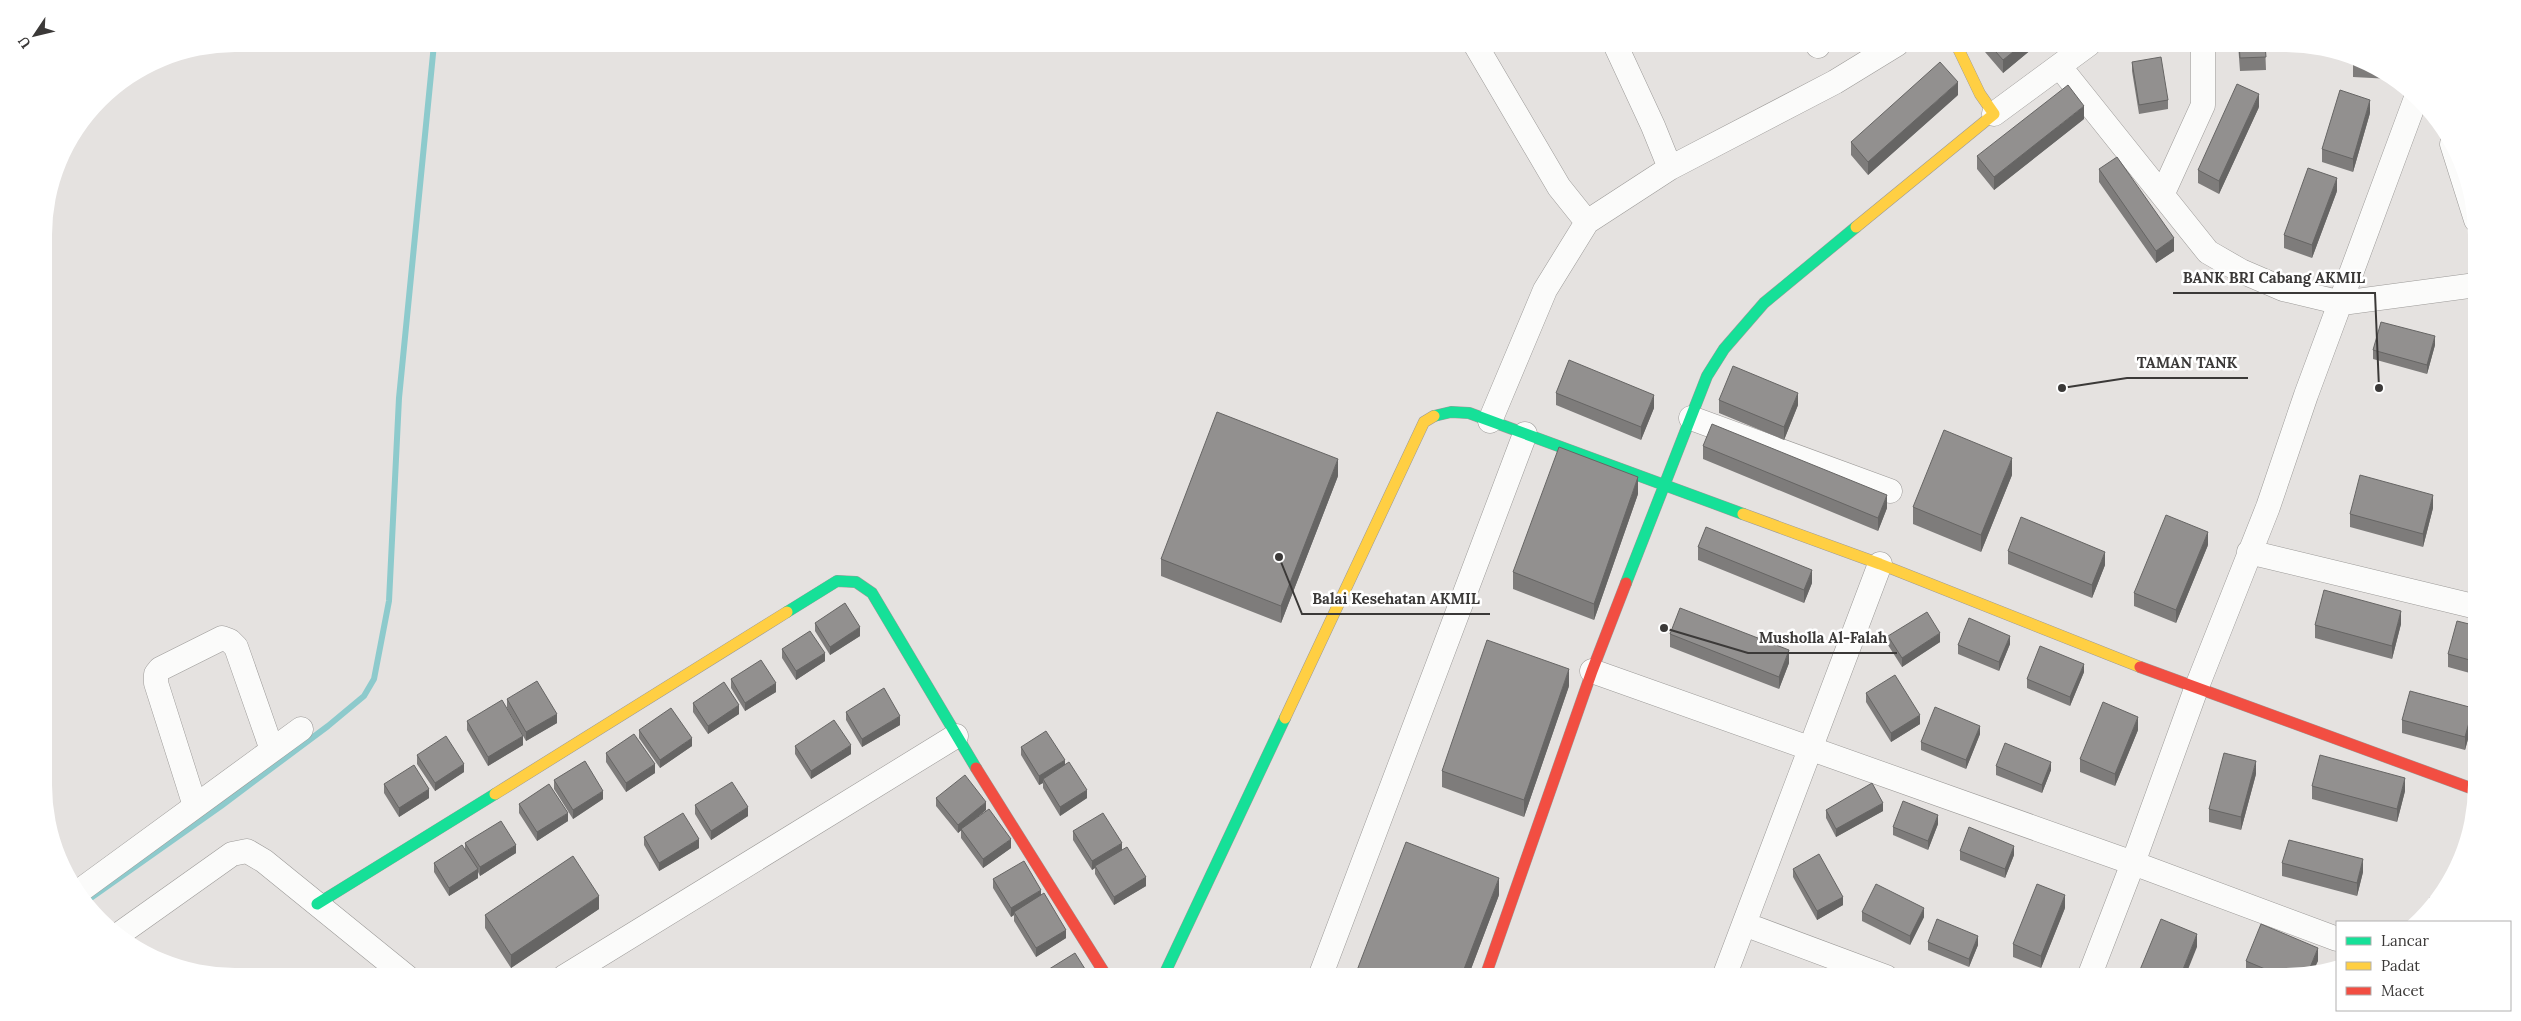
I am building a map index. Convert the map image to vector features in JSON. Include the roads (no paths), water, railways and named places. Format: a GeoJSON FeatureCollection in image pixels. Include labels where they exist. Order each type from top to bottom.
{"type":"FeatureCollection","features":[{"type":"Feature","properties":{"kind":"street"},"geometry":{"type":"LineString","coordinates":[[1480,52],[1559,188],[1581,216]]}},
{"type":"Feature","properties":{"kind":"street"},"geometry":{"type":"LineString","coordinates":[[1619,52],[1670,168]]}},
{"type":"Feature","properties":{"kind":"street"},"geometry":{"type":"LineString","coordinates":[[1479,417],[1531,326],[1545,290],[1562,260],[1581,216],[1835,82],[1884,52]]}},
{"type":"Feature","properties":{"kind":"street"},"geometry":{"type":"LineString","coordinates":[[1960,52],[1980,94],[1994,114]]}},
{"type":"Feature","properties":{"kind":"street"},"geometry":{"type":"LineString","coordinates":[[1488,968],[1592,671],[1707,376],[1724,349],[1764,303],[1994,114],[2079,52]]}},
{"type":"Feature","properties":{"kind":"street"},"geometry":{"type":"LineString","coordinates":[[2163,193],[2203,105],[2203,52]]}},
{"type":"Feature","properties":{"kind":"street"},"geometry":{"type":"LineString","coordinates":[[2060,67],[2163,193],[2208,252],[2240,271],[2283,289],[2342,303],[2468,286]]}},
{"type":"Feature","properties":{"kind":"street"},"geometry":{"type":"LineString","coordinates":[[2092,968],[2196,689],[2268,507],[2306,395],[2342,303],[2414,105]]}},
{"type":"Feature","properties":{"kind":"street"},"geometry":{"type":"LineString","coordinates":[[1167,968],[1424,422],[1433,415],[1455,412],[1479,417],[1880,564],[2196,689],[2468,787]]}},
{"type":"Feature","properties":{"kind":"street"},"geometry":{"type":"LineString","coordinates":[[1690,418],[1890,491]]}},
{"type":"Feature","properties":{"kind":"street"},"geometry":{"type":"LineString","coordinates":[[1323,968],[1524,434]]}},
{"type":"Feature","properties":{"kind":"street"},"geometry":{"type":"LineString","coordinates":[[2249,552],[2468,605]]}},
{"type":"Feature","properties":{"kind":"street"},"geometry":{"type":"LineString","coordinates":[[1727,968],[1880,564]]}},
{"type":"Feature","properties":{"kind":"street"},"geometry":{"type":"LineString","coordinates":[[317,904],[837,581],[856,582],[872,594],[956,736],[1101,968]]}},
{"type":"Feature","properties":{"kind":"street"},"geometry":{"type":"LineString","coordinates":[[195,806],[156,683],[156,674],[160,669],[222,638],[230,641],[236,647],[272,750]]}},
{"type":"Feature","properties":{"kind":"street"},"geometry":{"type":"LineString","coordinates":[[1592,671],[2133,863],[2336,939]]}},
{"type":"Feature","properties":{"kind":"street"},"geometry":{"type":"LineString","coordinates":[[84,888],[301,729]]}},
{"type":"Feature","properties":{"kind":"street"},"geometry":{"type":"LineString","coordinates":[[579,968],[956,736]]}},
{"type":"Feature","properties":{"kind":"street"},"geometry":{"type":"LineString","coordinates":[[124,931],[232,854],[247,851],[264,861],[396,968]]}},
{"type":"Feature","properties":{"kind":"street"},"geometry":{"type":"LineString","coordinates":[[1744,924],[1862,968]]}},
{"type":"Feature","properties":{"kind":"waterway"},"geometry":{"type":"LineString","coordinates":[[91,898],[221,806],[328,726],[364,696],[374,679],[389,601],[399,398],[433,52]]}},
{"type":"Feature","properties":{"kind":"place","name":"TAMAN TANK"},"geometry":{"type":"Point","coordinates":[2062,388]}},
{"type":"Feature","properties":{"kind":"place","name":"BANK BRI Cabang AKMIL"},"geometry":{"type":"Point","coordinates":[2379,388]}},
{"type":"Feature","properties":{"kind":"place","name":"Balai Kesehatan AKMIL"},"geometry":{"type":"Point","coordinates":[1279,557]}},
{"type":"Feature","properties":{"kind":"place","name":"Musholla Al-Falah"},"geometry":{"type":"Point","coordinates":[1664,628]}}]}
